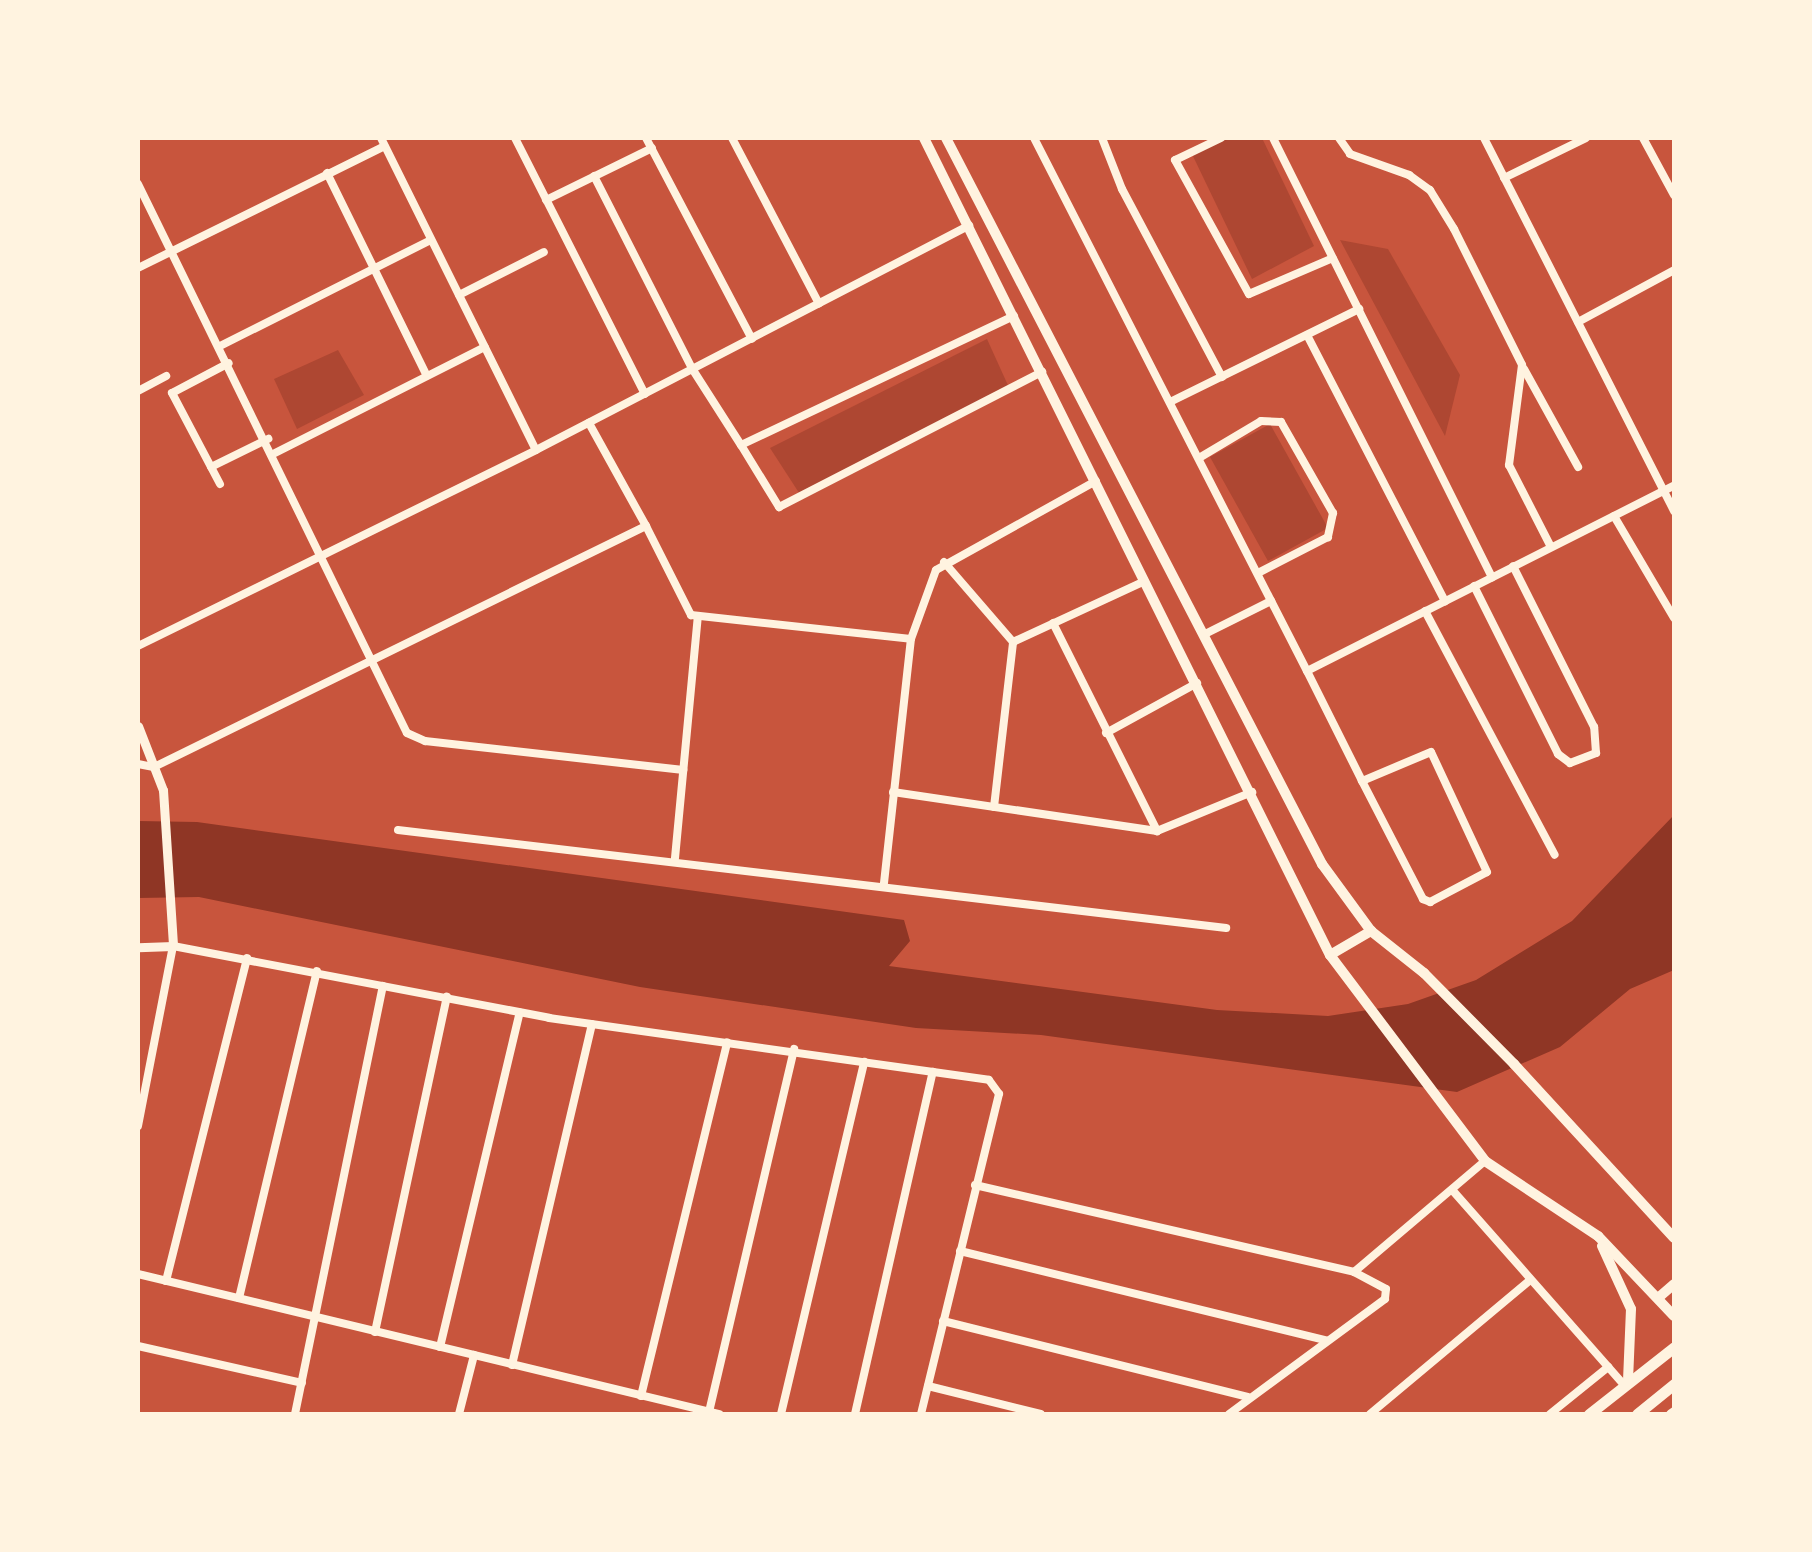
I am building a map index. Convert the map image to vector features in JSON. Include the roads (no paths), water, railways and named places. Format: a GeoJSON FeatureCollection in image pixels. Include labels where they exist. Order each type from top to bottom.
{"type":"FeatureCollection","features":[{"type":"Feature","properties":{"kind":"main road"},"geometry":{"type":"LineString","coordinates":[[924,138],[1330,955],[1437,1105],[1485,1161],[1598,1236],[1674,1316]]}},
{"type":"Feature","properties":{"kind":"main road"},"geometry":{"type":"LineString","coordinates":[[946,138],[1322,864],[1372,932],[1424,973],[1514,1064],[1674,1238]]}},
{"type":"Feature","properties":{"kind":"main road"},"geometry":{"type":"LineString","coordinates":[[1330,955],[1372,932]]}},
{"type":"Feature","properties":{"kind":"main road"},"geometry":{"type":"LineString","coordinates":[[1598,1236],[1631,1309],[1626,1384]]}},
{"type":"Feature","properties":{"kind":"main road"},"geometry":{"type":"LineString","coordinates":[[1658,1298],[1674,1284]]}},
{"type":"Feature","properties":{"kind":"main road"},"geometry":{"type":"LineString","coordinates":[[1590,1414],[1674,1347]]}},
{"type":"Feature","properties":{"kind":"main road"},"geometry":{"type":"LineString","coordinates":[[1637,1414],[1674,1384]]}},
{"type":"Feature","properties":{"kind":"main road"},"geometry":{"type":"LineString","coordinates":[[1590,1414],[1610,1414]]}},
{"type":"Feature","properties":{"kind":"street"},"geometry":{"type":"LineString","coordinates":[[515,138],[646,394]]}},
{"type":"Feature","properties":{"kind":"street"},"geometry":{"type":"LineString","coordinates":[[646,138],[752,339]]}},
{"type":"Feature","properties":{"kind":"street"},"geometry":{"type":"LineString","coordinates":[[732,138],[819,304]]}},
{"type":"Feature","properties":{"kind":"street"},"geometry":{"type":"LineString","coordinates":[[1034,138],[1362,781],[1425,901],[1487,872],[1431,752],[1362,781]]}},
{"type":"Feature","properties":{"kind":"street"},"geometry":{"type":"LineString","coordinates":[[1102,138],[1138,222],[1222,377]]}},
{"type":"Feature","properties":{"kind":"street"},"geometry":{"type":"LineString","coordinates":[[1222,138],[1175,160],[1250,294],[1333,258]]}},
{"type":"Feature","properties":{"kind":"street"},"geometry":{"type":"LineString","coordinates":[[1273,138],[1492,577]]}},
{"type":"Feature","properties":{"kind":"street"},"geometry":{"type":"LineString","coordinates":[[1340,138],[1350,154],[1409,175],[1430,190],[1578,467]]}},
{"type":"Feature","properties":{"kind":"street"},"geometry":{"type":"LineString","coordinates":[[1482,138],[1674,512]]}},
{"type":"Feature","properties":{"kind":"street"},"geometry":{"type":"LineString","coordinates":[[1504,178],[1586,138]]}},
{"type":"Feature","properties":{"kind":"street"},"geometry":{"type":"LineString","coordinates":[[1643,138],[1674,195]]}},
{"type":"Feature","properties":{"kind":"street"},"geometry":{"type":"LineString","coordinates":[[138,268],[383,142],[536,450]]}},
{"type":"Feature","properties":{"kind":"street"},"geometry":{"type":"LineString","coordinates":[[546,200],[652,148]]}},
{"type":"Feature","properties":{"kind":"street"},"geometry":{"type":"LineString","coordinates":[[328,173],[427,376]]}},
{"type":"Feature","properties":{"kind":"street"},"geometry":{"type":"LineString","coordinates":[[594,176],[693,370],[780,507],[1042,372]]}},
{"type":"Feature","properties":{"kind":"street"},"geometry":{"type":"LineString","coordinates":[[138,184],[275,453],[373,659],[416,738],[683,770]]}},
{"type":"Feature","properties":{"kind":"street"},"geometry":{"type":"LineString","coordinates":[[138,646],[536,450],[968,226]]}},
{"type":"Feature","properties":{"kind":"street"},"geometry":{"type":"LineString","coordinates":[[220,346],[431,240]]}},
{"type":"Feature","properties":{"kind":"street"},"geometry":{"type":"LineString","coordinates":[[459,296],[544,252]]}},
{"type":"Feature","properties":{"kind":"street"},"geometry":{"type":"LineString","coordinates":[[1578,322],[1674,270]]}},
{"type":"Feature","properties":{"kind":"street"},"geometry":{"type":"LineString","coordinates":[[1170,402],[1359,309]]}},
{"type":"Feature","properties":{"kind":"street"},"geometry":{"type":"LineString","coordinates":[[742,445],[1014,316]]}},
{"type":"Feature","properties":{"kind":"street"},"geometry":{"type":"LineString","coordinates":[[1307,334],[1445,601]]}},
{"type":"Feature","properties":{"kind":"street"},"geometry":{"type":"LineString","coordinates":[[275,453],[484,347]]}},
{"type":"Feature","properties":{"kind":"street"},"geometry":{"type":"LineString","coordinates":[[220,484],[172,393],[229,363]]}},
{"type":"Feature","properties":{"kind":"street"},"geometry":{"type":"LineString","coordinates":[[1522,365],[1509,465],[1551,547]]}},
{"type":"Feature","properties":{"kind":"street"},"geometry":{"type":"LineString","coordinates":[[138,391],[166,376]]}},
{"type":"Feature","properties":{"kind":"street"},"geometry":{"type":"LineString","coordinates":[[1199,458],[1272,418],[1289,428],[1332,512],[1328,537],[1258,573]]}},
{"type":"Feature","properties":{"kind":"street"},"geometry":{"type":"LineString","coordinates":[[589,423],[691,615],[911,639]]}},
{"type":"Feature","properties":{"kind":"street"},"geometry":{"type":"LineString","coordinates":[[211,467],[268,439]]}},
{"type":"Feature","properties":{"kind":"street"},"geometry":{"type":"LineString","coordinates":[[884,883],[911,639],[944,562],[1096,481]]}},
{"type":"Feature","properties":{"kind":"street"},"geometry":{"type":"LineString","coordinates":[[1307,671],[1674,486]]}},
{"type":"Feature","properties":{"kind":"street"},"geometry":{"type":"LineString","coordinates":[[1614,516],[1674,618]]}},
{"type":"Feature","properties":{"kind":"street"},"geometry":{"type":"LineString","coordinates":[[138,764],[154,766],[646,526]]}},
{"type":"Feature","properties":{"kind":"street"},"geometry":{"type":"LineString","coordinates":[[944,562],[1013,642],[994,806]]}},
{"type":"Feature","properties":{"kind":"street"},"geometry":{"type":"LineString","coordinates":[[1474,586],[1558,754],[1570,763],[1596,753],[1600,741],[1513,566]]}},
{"type":"Feature","properties":{"kind":"street"},"geometry":{"type":"LineString","coordinates":[[1013,642],[1146,580]]}},
{"type":"Feature","properties":{"kind":"street"},"geometry":{"type":"LineString","coordinates":[[1205,634],[1272,600]]}},
{"type":"Feature","properties":{"kind":"street"},"geometry":{"type":"LineString","coordinates":[[1425,611],[1555,855]]}},
{"type":"Feature","properties":{"kind":"street"},"geometry":{"type":"LineString","coordinates":[[675,858],[698,616]]}},
{"type":"Feature","properties":{"kind":"street"},"geometry":{"type":"LineString","coordinates":[[1052,623],[1157,831]]}},
{"type":"Feature","properties":{"kind":"street"},"geometry":{"type":"LineString","coordinates":[[1106,733],[1197,683]]}},
{"type":"Feature","properties":{"kind":"street"},"geometry":{"type":"LineString","coordinates":[[138,732],[162,790],[172,934],[138,1126]]}},
{"type":"Feature","properties":{"kind":"street"},"geometry":{"type":"LineString","coordinates":[[894,792],[1157,831],[1252,792]]}},
{"type":"Feature","properties":{"kind":"street"},"geometry":{"type":"LineString","coordinates":[[398,830],[675,858],[1226,928]]}},
{"type":"Feature","properties":{"kind":"street"},"geometry":{"type":"LineString","coordinates":[[138,947],[172,946],[247,958],[520,1012],[794,1049],[997,1086],[922,1414]]}},
{"type":"Feature","properties":{"kind":"street"},"geometry":{"type":"LineString","coordinates":[[166,1280],[247,958]]}},
{"type":"Feature","properties":{"kind":"street"},"geometry":{"type":"LineString","coordinates":[[239,1298],[317,971]]}},
{"type":"Feature","properties":{"kind":"street"},"geometry":{"type":"LineString","coordinates":[[295,1414],[383,986]]}},
{"type":"Feature","properties":{"kind":"street"},"geometry":{"type":"LineString","coordinates":[[375,1332],[447,997]]}},
{"type":"Feature","properties":{"kind":"street"},"geometry":{"type":"LineString","coordinates":[[440,1347],[520,1012]]}},
{"type":"Feature","properties":{"kind":"street"},"geometry":{"type":"LineString","coordinates":[[512,1365],[592,1024]]}},
{"type":"Feature","properties":{"kind":"street"},"geometry":{"type":"LineString","coordinates":[[641,1396],[727,1042]]}},
{"type":"Feature","properties":{"kind":"street"},"geometry":{"type":"LineString","coordinates":[[138,1274],[714,1413],[794,1049]]}},
{"type":"Feature","properties":{"kind":"street"},"geometry":{"type":"LineString","coordinates":[[781,1414],[864,1062]]}},
{"type":"Feature","properties":{"kind":"street"},"geometry":{"type":"LineString","coordinates":[[855,1414],[933,1072]]}},
{"type":"Feature","properties":{"kind":"street"},"geometry":{"type":"LineString","coordinates":[[1354,1272],[1454,1192],[1485,1161]]}},
{"type":"Feature","properties":{"kind":"street"},"geometry":{"type":"LineString","coordinates":[[976,1185],[1354,1272],[1386,1289],[1385,1298],[1229,1414]]}},
{"type":"Feature","properties":{"kind":"street"},"geometry":{"type":"LineString","coordinates":[[1454,1192],[1626,1384]]}},
{"type":"Feature","properties":{"kind":"street"},"geometry":{"type":"LineString","coordinates":[[960,1251],[1326,1340]]}},
{"type":"Feature","properties":{"kind":"street"},"geometry":{"type":"LineString","coordinates":[[1370,1414],[1530,1280]]}},
{"type":"Feature","properties":{"kind":"street"},"geometry":{"type":"LineString","coordinates":[[943,1321],[1248,1397]]}},
{"type":"Feature","properties":{"kind":"street"},"geometry":{"type":"LineString","coordinates":[[138,1346],[302,1383]]}},
{"type":"Feature","properties":{"kind":"street"},"geometry":{"type":"LineString","coordinates":[[460,1414],[474,1355]]}},
{"type":"Feature","properties":{"kind":"street"},"geometry":{"type":"LineString","coordinates":[[1550,1414],[1608,1367]]}},
{"type":"Feature","properties":{"kind":"street"},"geometry":{"type":"LineString","coordinates":[[928,1386],[1041,1414]]}}]}
